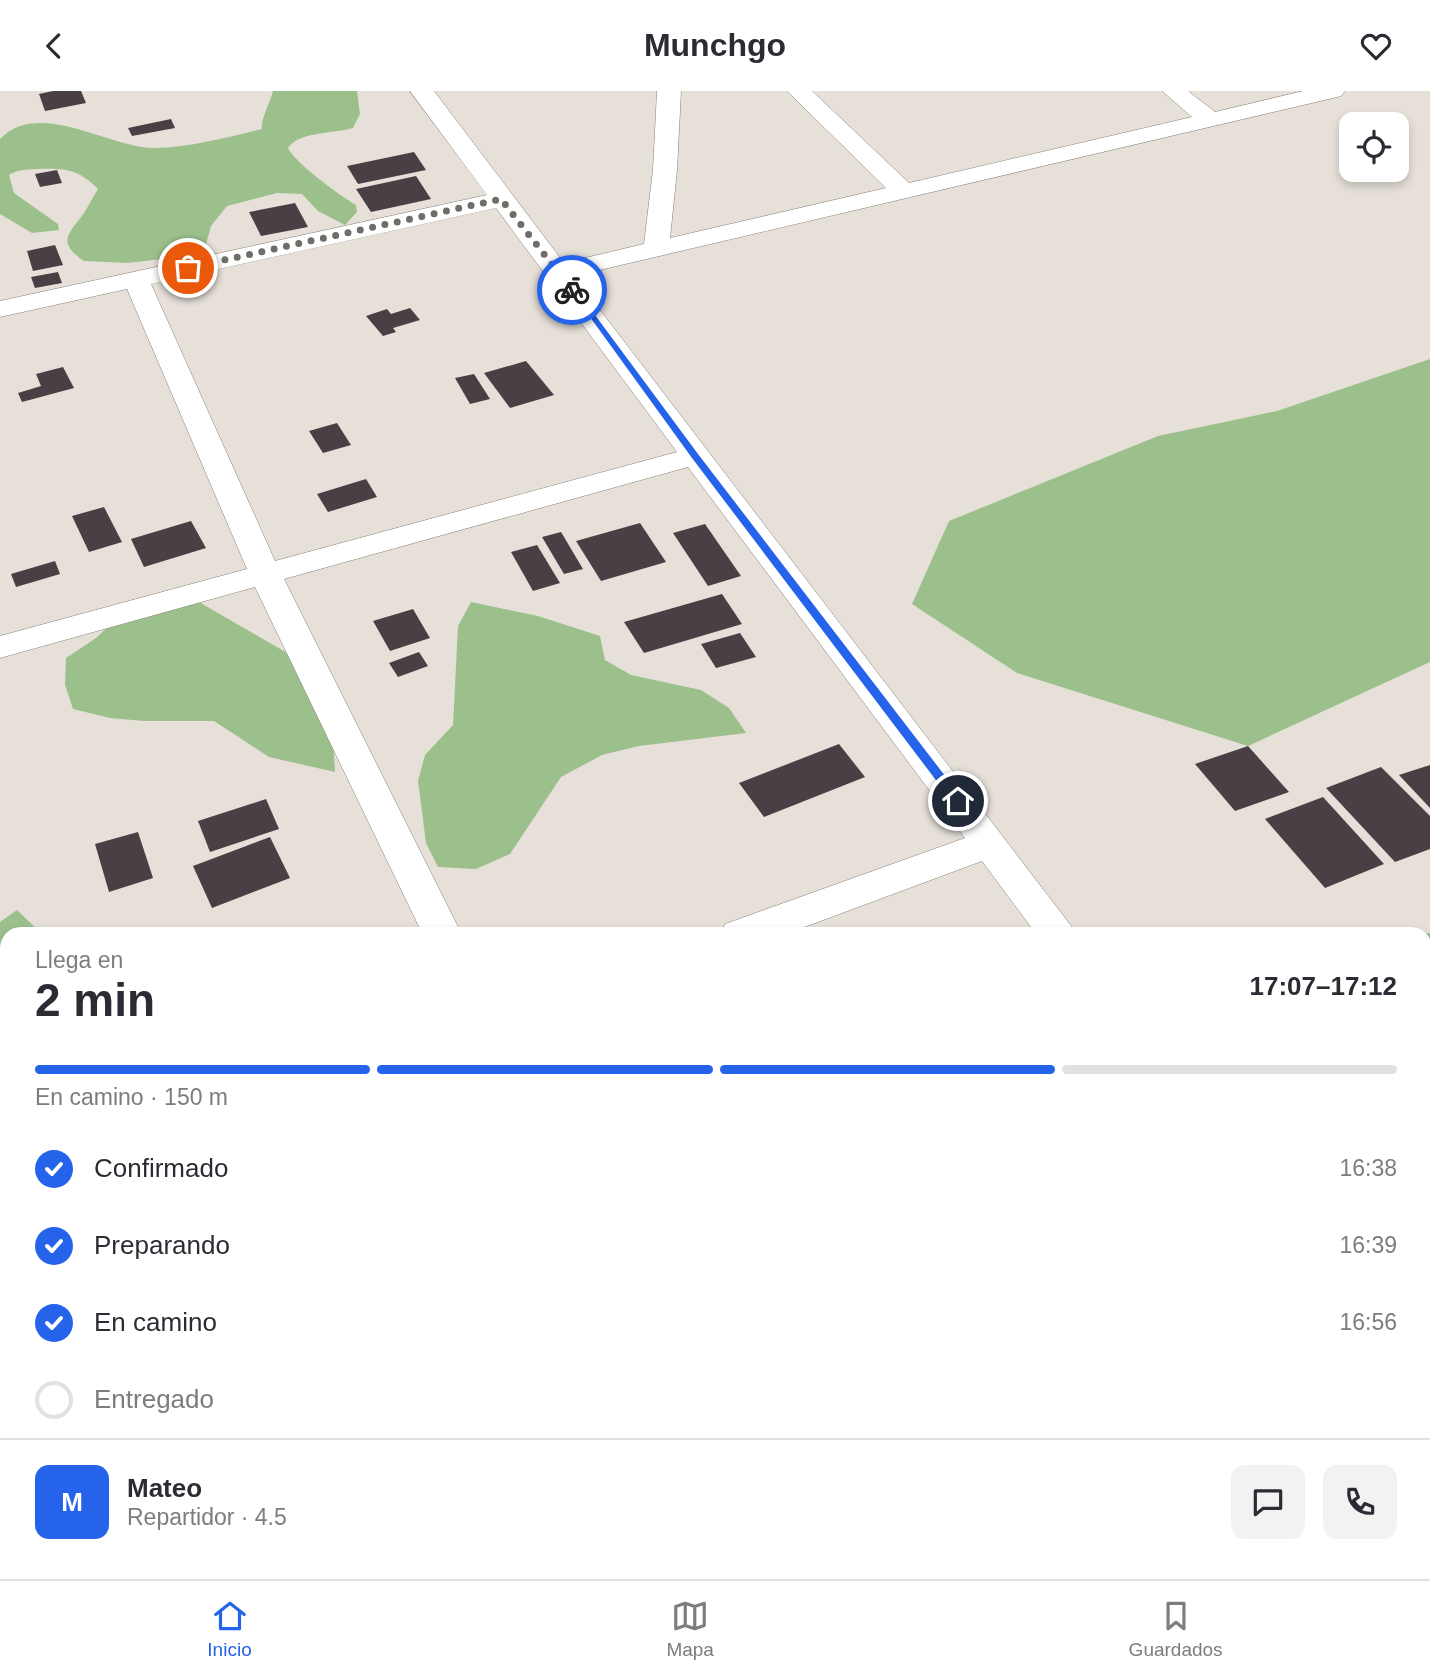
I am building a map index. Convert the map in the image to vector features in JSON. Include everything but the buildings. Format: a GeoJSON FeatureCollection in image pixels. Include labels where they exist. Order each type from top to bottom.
{"type":"FeatureCollection","features":[{"type":"Feature","properties":{"kind":"street"},"geometry":{"type":"LineString","coordinates":[[422,91],[1053,927]]}},
{"type":"Feature","properties":{"kind":"street"},"geometry":{"type":"LineString","coordinates":[[656,249],[666,170],[669,91]]}},
{"type":"Feature","properties":{"kind":"street"},"geometry":{"type":"LineString","coordinates":[[799,91],[903,191]]}},
{"type":"Feature","properties":{"kind":"street"},"geometry":{"type":"LineString","coordinates":[[1174,91],[1211,120]]}},
{"type":"Feature","properties":{"kind":"street"},"geometry":{"type":"LineString","coordinates":[[559,272],[1333,91]]}},
{"type":"Feature","properties":{"kind":"street"},"geometry":{"type":"LineString","coordinates":[[0,309],[501,199]]}},
{"type":"Feature","properties":{"kind":"street"},"geometry":{"type":"LineString","coordinates":[[136,279],[265,575],[439,927]]}},
{"type":"Feature","properties":{"kind":"street"},"geometry":{"type":"LineString","coordinates":[[0,647],[695,456]]}},
{"type":"Feature","properties":{"kind":"street"},"geometry":{"type":"LineString","coordinates":[[761,927],[990,844]]}},
{"type":"Feature","properties":{"kind":"green space"},"geometry":{"type":"Polygon","coordinates":[[[273,91],[357,91],[360,114],[353,128],[309,136],[288,148],[329,187],[356,205],[357,212],[345,225],[318,211],[302,194],[277,193],[227,206],[211,226],[205,248],[197,255],[127,263],[84,261],[70,248],[68,237],[98,189],[77,173],[54,169],[22,170],[9,175],[14,193],[58,224],[59,230],[32,233],[0,214],[0,139],[16,128],[34,123],[55,124],[137,146],[182,146],[262,129],[273,91]]]}},
{"type":"Feature","properties":{"kind":"green space"},"geometry":{"type":"Polygon","coordinates":[[[1430,359],[1430,662],[1248,746],[1017,673],[912,604],[949,521],[1158,436],[1277,411],[1430,359]]]}},
{"type":"Feature","properties":{"kind":"green space"},"geometry":{"type":"Polygon","coordinates":[[[192,598],[301,661],[329,668],[335,772],[269,757],[214,721],[144,721],[110,718],[73,709],[65,685],[66,658],[96,638],[120,615],[192,598]]]}},
{"type":"Feature","properties":{"kind":"green space"},"geometry":{"type":"Polygon","coordinates":[[[471,602],[538,616],[600,636],[605,660],[631,675],[701,690],[729,708],[746,733],[639,746],[602,755],[561,777],[510,854],[476,869],[438,867],[426,843],[418,781],[425,755],[453,725],[458,626],[471,602]]]}},
{"type":"Feature","properties":{"kind":"green space"},"geometry":{"type":"Polygon","coordinates":[[[17,910],[35,927],[0,927],[0,922],[17,910]]]}},
{"type":"Feature","properties":{"kind":"way so far"},"geometry":{"type":"LineString","coordinates":[[188,268],[501,199],[572,290]]}},
{"type":"Feature","properties":{"kind":"route"},"geometry":{"type":"LineString","coordinates":[[572,290],[958,801]]}}]}
